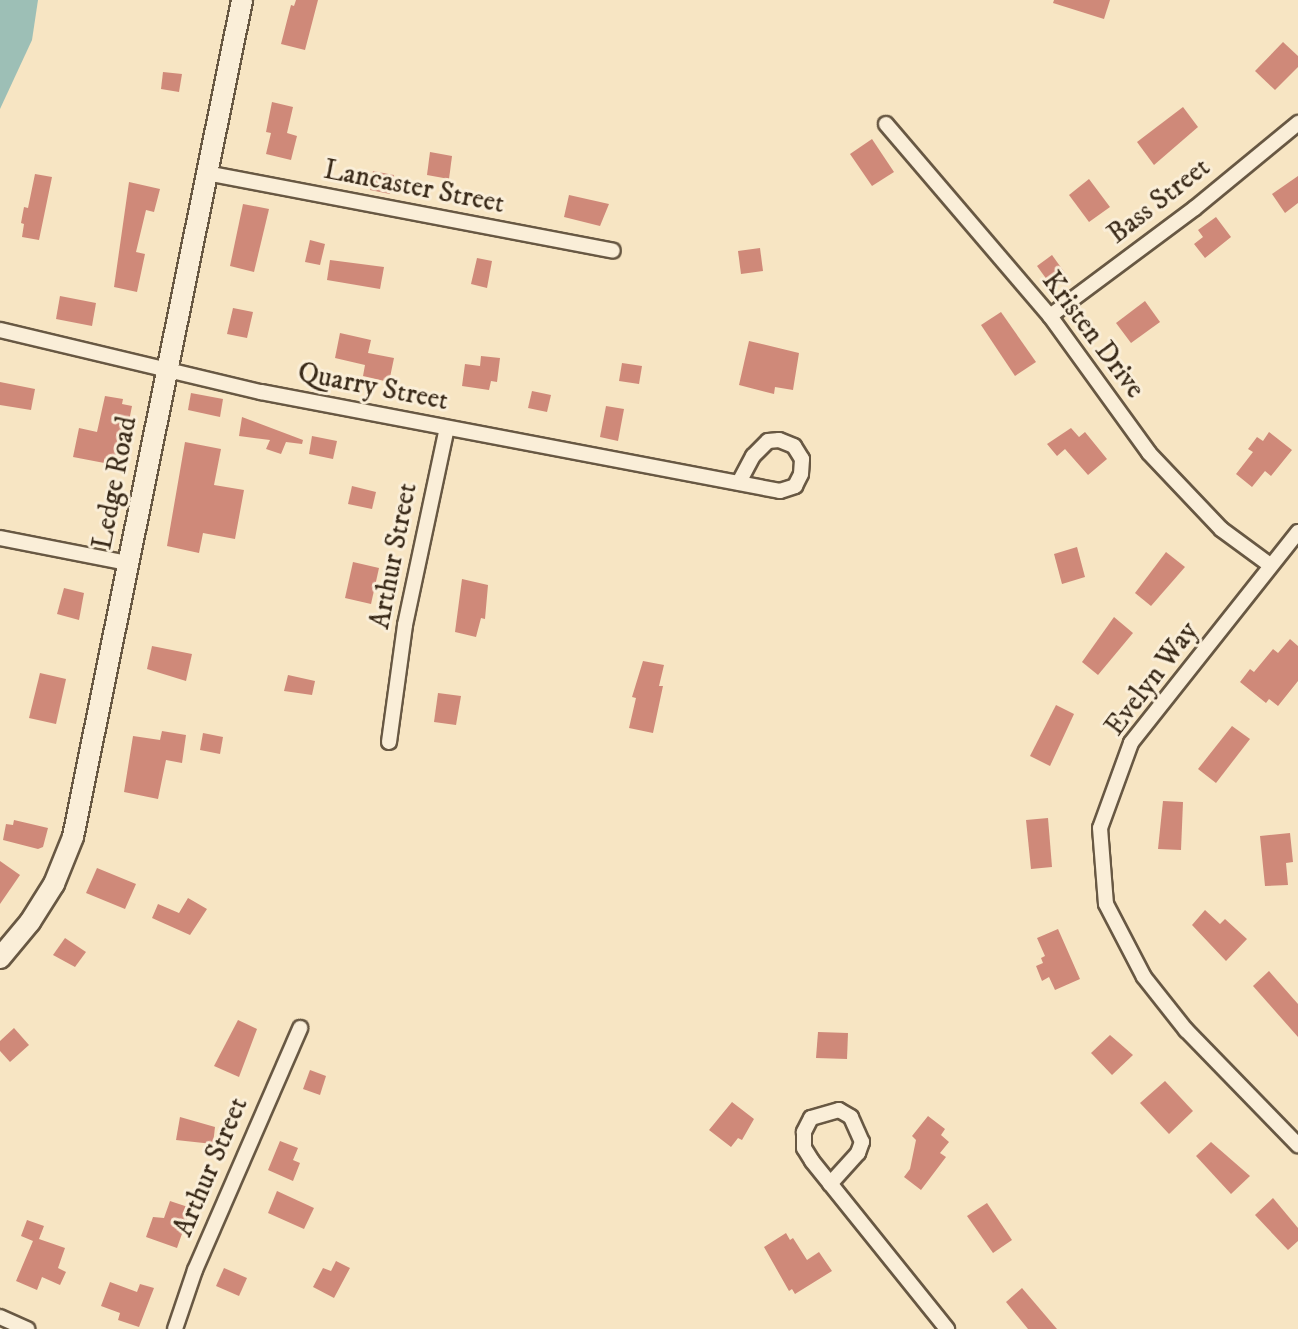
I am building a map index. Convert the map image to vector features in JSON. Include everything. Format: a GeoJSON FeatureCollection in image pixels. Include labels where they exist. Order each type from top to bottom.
{"type":"FeatureCollection","features":[{"type":"Feature","properties":{"kind":"street","name":"Ledge Road"},"geometry":{"type":"LineString","coordinates":[[0,958],[30,922],[54,884],[73,837],[242,0]]}},
{"type":"Feature","properties":{"kind":"street","name":"Bass Street"},"geometry":{"type":"LineString","coordinates":[[1050,316],[1195,208],[1298,123]]}},
{"type":"Feature","properties":{"kind":"street","name":"Kristen Drive"},"geometry":{"type":"LineString","coordinates":[[886,124],[1050,316],[1149,453],[1221,529],[1270,565]]}},
{"type":"Feature","properties":{"kind":"street","name":"Lancaster Street"},"geometry":{"type":"LineString","coordinates":[[206,173],[613,251]]}},
{"type":"Feature","properties":{"kind":"street","name":"Quarry Street"},"geometry":{"type":"LineString","coordinates":[[0,330],[166,372],[780,491],[795,486],[801,474],[802,459],[794,446],[779,440],[768,441],[753,456],[739,482]]}},
{"type":"Feature","properties":{"kind":"street","name":"Arthur Street"},"geometry":{"type":"LineString","coordinates":[[389,742],[405,625],[447,428]]}},
{"type":"Feature","properties":{"kind":"street","name":"Evelyn Way"},"geometry":{"type":"LineString","coordinates":[[1298,532],[1131,743],[1100,828],[1106,904],[1144,977],[1186,1030],[1298,1145]]}},
{"type":"Feature","properties":{"kind":"street"},"geometry":{"type":"LineString","coordinates":[[0,538],[128,563]]}},
{"type":"Feature","properties":{"kind":"street","name":"Arthur Street"},"geometry":{"type":"LineString","coordinates":[[175,1329],[195,1270],[300,1028]]}},
{"type":"Feature","properties":{"kind":"street"},"geometry":{"type":"LineString","coordinates":[[830,1184],[858,1153],[862,1142],[851,1117],[839,1110],[811,1118],[804,1132],[804,1148],[830,1184],[947,1329]]}},
{"type":"Feature","properties":{"kind":"street"},"geometry":{"type":"LineString","coordinates":[[0,1317],[27,1329]]}},
{"type":"Feature","properties":{"kind":"water"},"geometry":{"type":"Polygon","coordinates":[[[0,0],[38,0],[32,40],[0,109],[0,0]]]}},
{"type":"Feature","properties":{"kind":"building"},"geometry":{"type":"Polygon","coordinates":[[[296,0],[318,0],[305,50],[281,44],[291,5],[294,6],[296,0]]]}},
{"type":"Feature","properties":{"kind":"building"},"geometry":{"type":"Polygon","coordinates":[[[1054,0],[1110,0],[1104,19],[1053,3],[1054,0]]]}},
{"type":"Feature","properties":{"kind":"building"},"geometry":{"type":"Polygon","coordinates":[[[1283,42],[1298,56],[1298,67],[1275,90],[1255,71],[1283,42]]]}},
{"type":"Feature","properties":{"kind":"building"},"geometry":{"type":"Polygon","coordinates":[[[163,72],[182,74],[179,92],[161,89],[163,72]]]}},
{"type":"Feature","properties":{"kind":"building"},"geometry":{"type":"Polygon","coordinates":[[[272,102],[293,107],[287,133],[297,136],[291,160],[266,154],[271,133],[266,132],[272,102]]]}},
{"type":"Feature","properties":{"kind":"building"},"geometry":{"type":"Polygon","coordinates":[[[1183,107],[1198,127],[1154,165],[1137,142],[1183,107]]]}},
{"type":"Feature","properties":{"kind":"building"},"geometry":{"type":"Polygon","coordinates":[[[872,139],[894,172],[872,186],[850,154],[872,139]]]}},
{"type":"Feature","properties":{"kind":"building"},"geometry":{"type":"Polygon","coordinates":[[[430,152],[452,156],[449,179],[427,175],[430,152]]]}},
{"type":"Feature","properties":{"kind":"building"},"geometry":{"type":"Polygon","coordinates":[[[373,171],[394,175],[390,194],[370,190],[373,171]]]}},
{"type":"Feature","properties":{"kind":"building"},"geometry":{"type":"Polygon","coordinates":[[[35,174],[52,177],[39,240],[22,237],[24,224],[21,223],[24,207],[28,208],[35,174]]]}},
{"type":"Feature","properties":{"kind":"building"},"geometry":{"type":"Polygon","coordinates":[[[1298,176],[1298,203],[1285,213],[1272,194],[1298,176]]]}},
{"type":"Feature","properties":{"kind":"building"},"geometry":{"type":"Polygon","coordinates":[[[1089,179],[1110,207],[1089,222],[1069,195],[1089,179]]]}},
{"type":"Feature","properties":{"kind":"building"},"geometry":{"type":"Polygon","coordinates":[[[129,182],[160,189],[154,212],[146,210],[136,252],[145,254],[137,292],[114,287],[129,182]]]}},
{"type":"Feature","properties":{"kind":"building"},"geometry":{"type":"Polygon","coordinates":[[[569,195],[609,204],[600,226],[564,217],[569,195]]]}},
{"type":"Feature","properties":{"kind":"building"},"geometry":{"type":"Polygon","coordinates":[[[243,204],[269,209],[254,272],[230,266],[243,204]]]}},
{"type":"Feature","properties":{"kind":"building"},"geometry":{"type":"Polygon","coordinates":[[[1216,217],[1231,237],[1205,258],[1194,244],[1203,237],[1198,230],[1216,217]]]}},
{"type":"Feature","properties":{"kind":"building"},"geometry":{"type":"Polygon","coordinates":[[[310,240],[325,244],[320,265],[305,262],[310,240]]]}},
{"type":"Feature","properties":{"kind":"building"},"geometry":{"type":"Polygon","coordinates":[[[760,248],[763,271],[741,274],[738,251],[760,248]]]}},
{"type":"Feature","properties":{"kind":"building"},"geometry":{"type":"Polygon","coordinates":[[[1052,255],[1065,273],[1050,284],[1037,266],[1052,255]]]}},
{"type":"Feature","properties":{"kind":"building"},"geometry":{"type":"Polygon","coordinates":[[[477,258],[492,261],[487,288],[471,284],[477,258]]]}},
{"type":"Feature","properties":{"kind":"building"},"geometry":{"type":"Polygon","coordinates":[[[330,260],[384,267],[380,289],[327,280],[330,260]]]}},
{"type":"Feature","properties":{"kind":"building"},"geometry":{"type":"Polygon","coordinates":[[[60,296],[96,303],[92,326],[56,319],[60,296]]]}},
{"type":"Feature","properties":{"kind":"building"},"geometry":{"type":"Polygon","coordinates":[[[1145,301],[1160,322],[1131,343],[1116,323],[1145,301]]]}},
{"type":"Feature","properties":{"kind":"building"},"geometry":{"type":"Polygon","coordinates":[[[233,308],[253,312],[247,338],[227,334],[233,308]]]}},
{"type":"Feature","properties":{"kind":"building"},"geometry":{"type":"Polygon","coordinates":[[[1001,312],[1036,362],[1015,376],[981,325],[1001,312]]]}},
{"type":"Feature","properties":{"kind":"building"},"geometry":{"type":"Polygon","coordinates":[[[340,333],[371,340],[368,353],[394,358],[389,382],[363,376],[365,365],[335,358],[340,333]]]}},
{"type":"Feature","properties":{"kind":"building"},"geometry":{"type":"Polygon","coordinates":[[[749,341],[799,353],[793,390],[775,387],[774,394],[739,385],[749,341]]]}},
{"type":"Feature","properties":{"kind":"building"},"geometry":{"type":"Polygon","coordinates":[[[481,356],[500,358],[497,382],[491,381],[489,390],[462,386],[465,364],[480,366],[481,356]]]}},
{"type":"Feature","properties":{"kind":"building"},"geometry":{"type":"Polygon","coordinates":[[[622,363],[642,366],[639,384],[619,381],[622,363]]]}},
{"type":"Feature","properties":{"kind":"building"},"geometry":{"type":"Polygon","coordinates":[[[0,382],[35,389],[31,410],[0,405],[0,382]]]}},
{"type":"Feature","properties":{"kind":"building"},"geometry":{"type":"Polygon","coordinates":[[[532,391],[551,395],[547,412],[528,408],[532,391]]]}},
{"type":"Feature","properties":{"kind":"building"},"geometry":{"type":"Polygon","coordinates":[[[191,393],[223,399],[220,417],[188,410],[191,393]]]}},
{"type":"Feature","properties":{"kind":"building"},"geometry":{"type":"Polygon","coordinates":[[[105,396],[123,399],[122,404],[132,406],[120,466],[73,457],[79,428],[97,432],[105,396]]]}},
{"type":"Feature","properties":{"kind":"building"},"geometry":{"type":"Polygon","coordinates":[[[606,406],[624,409],[618,441],[600,437],[606,406]]]}},
{"type":"Feature","properties":{"kind":"building"},"geometry":{"type":"Polygon","coordinates":[[[242,417],[303,440],[302,444],[286,442],[281,454],[266,449],[270,440],[239,436],[242,417]]]}},
{"type":"Feature","properties":{"kind":"building"},"geometry":{"type":"Polygon","coordinates":[[[1071,428],[1079,437],[1085,432],[1107,459],[1088,475],[1065,449],[1057,456],[1047,444],[1071,428]]]}},
{"type":"Feature","properties":{"kind":"building"},"geometry":{"type":"Polygon","coordinates":[[[1269,432],[1292,450],[1271,476],[1265,471],[1252,487],[1236,474],[1253,452],[1248,449],[1257,437],[1263,441],[1269,432]]]}},
{"type":"Feature","properties":{"kind":"building"},"geometry":{"type":"Polygon","coordinates":[[[312,436],[337,441],[333,459],[309,454],[312,436]]]}},
{"type":"Feature","properties":{"kind":"building"},"geometry":{"type":"Polygon","coordinates":[[[185,442],[221,449],[214,485],[244,490],[235,539],[203,533],[199,553],[167,546],[185,442]]]}},
{"type":"Feature","properties":{"kind":"building"},"geometry":{"type":"Polygon","coordinates":[[[352,486],[376,492],[372,509],[348,504],[352,486]]]}},
{"type":"Feature","properties":{"kind":"building"},"geometry":{"type":"Polygon","coordinates":[[[1077,547],[1085,577],[1062,584],[1054,554],[1077,547]]]}},
{"type":"Feature","properties":{"kind":"building"},"geometry":{"type":"Polygon","coordinates":[[[1166,552],[1185,567],[1151,606],[1135,593],[1166,552]]]}},
{"type":"Feature","properties":{"kind":"building"},"geometry":{"type":"Polygon","coordinates":[[[353,562],[379,568],[371,604],[345,598],[353,562]]]}},
{"type":"Feature","properties":{"kind":"building"},"geometry":{"type":"Polygon","coordinates":[[[462,579],[488,585],[485,619],[481,618],[476,637],[455,632],[462,579]]]}},
{"type":"Feature","properties":{"kind":"building"},"geometry":{"type":"Polygon","coordinates":[[[64,588],[84,593],[79,620],[57,614],[64,588]]]}},
{"type":"Feature","properties":{"kind":"building"},"geometry":{"type":"Polygon","coordinates":[[[1114,617],[1133,633],[1098,675],[1082,662],[1114,617]]]}},
{"type":"Feature","properties":{"kind":"building"},"geometry":{"type":"Polygon","coordinates":[[[1290,639],[1298,646],[1298,681],[1278,706],[1269,699],[1266,703],[1240,682],[1250,669],[1254,672],[1273,649],[1278,653],[1290,639]]]}},
{"type":"Feature","properties":{"kind":"building"},"geometry":{"type":"Polygon","coordinates":[[[152,646],[192,654],[186,681],[147,669],[152,646]]]}},
{"type":"Feature","properties":{"kind":"building"},"geometry":{"type":"Polygon","coordinates":[[[643,661],[664,665],[653,733],[629,728],[636,698],[632,697],[643,661]]]}},
{"type":"Feature","properties":{"kind":"building"},"geometry":{"type":"Polygon","coordinates":[[[40,673],[66,679],[56,724],[29,718],[40,673]]]}},
{"type":"Feature","properties":{"kind":"building"},"geometry":{"type":"Polygon","coordinates":[[[288,675],[315,681],[312,695],[284,691],[288,675]]]}},
{"type":"Feature","properties":{"kind":"building"},"geometry":{"type":"Polygon","coordinates":[[[438,693],[461,696],[456,725],[434,722],[438,693]]]}},
{"type":"Feature","properties":{"kind":"building"},"geometry":{"type":"Polygon","coordinates":[[[1056,705],[1074,714],[1050,766],[1030,756],[1056,705]]]}},
{"type":"Feature","properties":{"kind":"building"},"geometry":{"type":"Polygon","coordinates":[[[1232,726],[1250,739],[1216,783],[1198,769],[1232,726]]]}},
{"type":"Feature","properties":{"kind":"building"},"geometry":{"type":"Polygon","coordinates":[[[162,731],[186,735],[182,763],[166,760],[158,799],[124,792],[133,736],[160,740],[162,731]]]}},
{"type":"Feature","properties":{"kind":"building"},"geometry":{"type":"Polygon","coordinates":[[[203,733],[223,737],[220,754],[200,750],[203,733]]]}},
{"type":"Feature","properties":{"kind":"building"},"geometry":{"type":"Polygon","coordinates":[[[1163,801],[1183,802],[1181,850],[1158,849],[1163,801]]]}},
{"type":"Feature","properties":{"kind":"building"},"geometry":{"type":"Polygon","coordinates":[[[1048,818],[1052,867],[1031,869],[1026,820],[1048,818]]]}},
{"type":"Feature","properties":{"kind":"building"},"geometry":{"type":"Polygon","coordinates":[[[14,820],[48,828],[43,847],[38,849],[3,840],[6,824],[13,825],[14,820]]]}},
{"type":"Feature","properties":{"kind":"building"},"geometry":{"type":"Polygon","coordinates":[[[1290,833],[1293,862],[1286,863],[1288,885],[1265,886],[1260,836],[1290,833]]]}},
{"type":"Feature","properties":{"kind":"building"},"geometry":{"type":"Polygon","coordinates":[[[0,861],[20,875],[0,904],[0,861]]]}},
{"type":"Feature","properties":{"kind":"building"},"geometry":{"type":"Polygon","coordinates":[[[97,868],[136,884],[125,909],[86,893],[97,868]]]}},
{"type":"Feature","properties":{"kind":"building"},"geometry":{"type":"Polygon","coordinates":[[[188,898],[207,909],[190,935],[152,918],[158,904],[179,913],[188,898]]]}},
{"type":"Feature","properties":{"kind":"building"},"geometry":{"type":"Polygon","coordinates":[[[1205,910],[1220,924],[1225,919],[1247,939],[1226,961],[1192,925],[1205,910]]]}},
{"type":"Feature","properties":{"kind":"building"},"geometry":{"type":"Polygon","coordinates":[[[1058,929],[1080,979],[1055,990],[1049,977],[1042,981],[1036,966],[1043,963],[1041,958],[1045,956],[1037,938],[1058,929]]]}},
{"type":"Feature","properties":{"kind":"building"},"geometry":{"type":"Polygon","coordinates":[[[65,938],[86,952],[75,967],[53,955],[65,938]]]}},
{"type":"Feature","properties":{"kind":"building"},"geometry":{"type":"Polygon","coordinates":[[[1269,971],[1298,1004],[1298,1037],[1253,986],[1269,971]]]}},
{"type":"Feature","properties":{"kind":"building"},"geometry":{"type":"Polygon","coordinates":[[[238,1020],[257,1029],[239,1077],[214,1066],[238,1020]]]}},
{"type":"Feature","properties":{"kind":"building"},"geometry":{"type":"Polygon","coordinates":[[[14,1028],[29,1045],[10,1062],[0,1051],[0,1041],[14,1028]]]}},
{"type":"Feature","properties":{"kind":"building"},"geometry":{"type":"Polygon","coordinates":[[[818,1032],[848,1033],[847,1059],[816,1058],[818,1032]]]}},
{"type":"Feature","properties":{"kind":"building"},"geometry":{"type":"Polygon","coordinates":[[[1110,1035],[1133,1055],[1112,1075],[1091,1053],[1110,1035]]]}},
{"type":"Feature","properties":{"kind":"building"},"geometry":{"type":"Polygon","coordinates":[[[310,1070],[326,1076],[320,1095],[303,1089],[310,1070]]]}},
{"type":"Feature","properties":{"kind":"building"},"geometry":{"type":"Polygon","coordinates":[[[1165,1081],[1193,1111],[1169,1134],[1140,1103],[1165,1081]]]}},
{"type":"Feature","properties":{"kind":"building"},"geometry":{"type":"Polygon","coordinates":[[[732,1102],[754,1119],[742,1140],[738,1138],[731,1147],[709,1130],[732,1102]]]}},
{"type":"Feature","properties":{"kind":"building"},"geometry":{"type":"Polygon","coordinates":[[[928,1116],[945,1129],[941,1135],[949,1142],[940,1153],[946,1157],[921,1190],[904,1177],[910,1169],[916,1140],[912,1136],[928,1116]]]}},
{"type":"Feature","properties":{"kind":"building"},"geometry":{"type":"Polygon","coordinates":[[[180,1117],[215,1127],[213,1144],[176,1140],[180,1117]]]}},
{"type":"Feature","properties":{"kind":"building"},"geometry":{"type":"Polygon","coordinates":[[[280,1141],[298,1148],[293,1160],[300,1163],[293,1181],[268,1170],[280,1141]]]}},
{"type":"Feature","properties":{"kind":"building"},"geometry":{"type":"Polygon","coordinates":[[[1211,1142],[1250,1176],[1231,1194],[1196,1156],[1211,1142]]]}},
{"type":"Feature","properties":{"kind":"building"},"geometry":{"type":"Polygon","coordinates":[[[277,1191],[314,1208],[304,1229],[268,1213],[277,1191]]]}},
{"type":"Feature","properties":{"kind":"building"},"geometry":{"type":"Polygon","coordinates":[[[1273,1198],[1298,1228],[1298,1241],[1288,1250],[1255,1215],[1273,1198]]]}},
{"type":"Feature","properties":{"kind":"building"},"geometry":{"type":"Polygon","coordinates":[[[170,1201],[191,1208],[177,1248],[146,1237],[153,1217],[164,1218],[170,1201]]]}},
{"type":"Feature","properties":{"kind":"building"},"geometry":{"type":"Polygon","coordinates":[[[987,1203],[1012,1240],[993,1253],[967,1216],[987,1203]]]}},
{"type":"Feature","properties":{"kind":"building"},"geometry":{"type":"Polygon","coordinates":[[[27,1220],[44,1226],[39,1239],[65,1248],[58,1268],[66,1272],[60,1285],[42,1277],[37,1290],[16,1281],[33,1241],[21,1236],[27,1220]]]}},
{"type":"Feature","properties":{"kind":"building"},"geometry":{"type":"Polygon","coordinates":[[[786,1233],[790,1240],[793,1238],[807,1260],[819,1252],[832,1271],[795,1294],[792,1289],[789,1291],[764,1247],[786,1233]]]}},
{"type":"Feature","properties":{"kind":"building"},"geometry":{"type":"Polygon","coordinates":[[[336,1261],[350,1268],[334,1298],[313,1287],[323,1268],[331,1271],[336,1261]]]}},
{"type":"Feature","properties":{"kind":"building"},"geometry":{"type":"Polygon","coordinates":[[[224,1268],[247,1278],[239,1296],[216,1286],[224,1268]]]}},
{"type":"Feature","properties":{"kind":"building"},"geometry":{"type":"Polygon","coordinates":[[[110,1282],[137,1292],[140,1284],[154,1288],[139,1327],[118,1320],[120,1313],[101,1306],[110,1282]]]}},
{"type":"Feature","properties":{"kind":"building"},"geometry":{"type":"Polygon","coordinates":[[[1022,1288],[1057,1329],[1028,1329],[1006,1302],[1022,1288]]]}}]}
